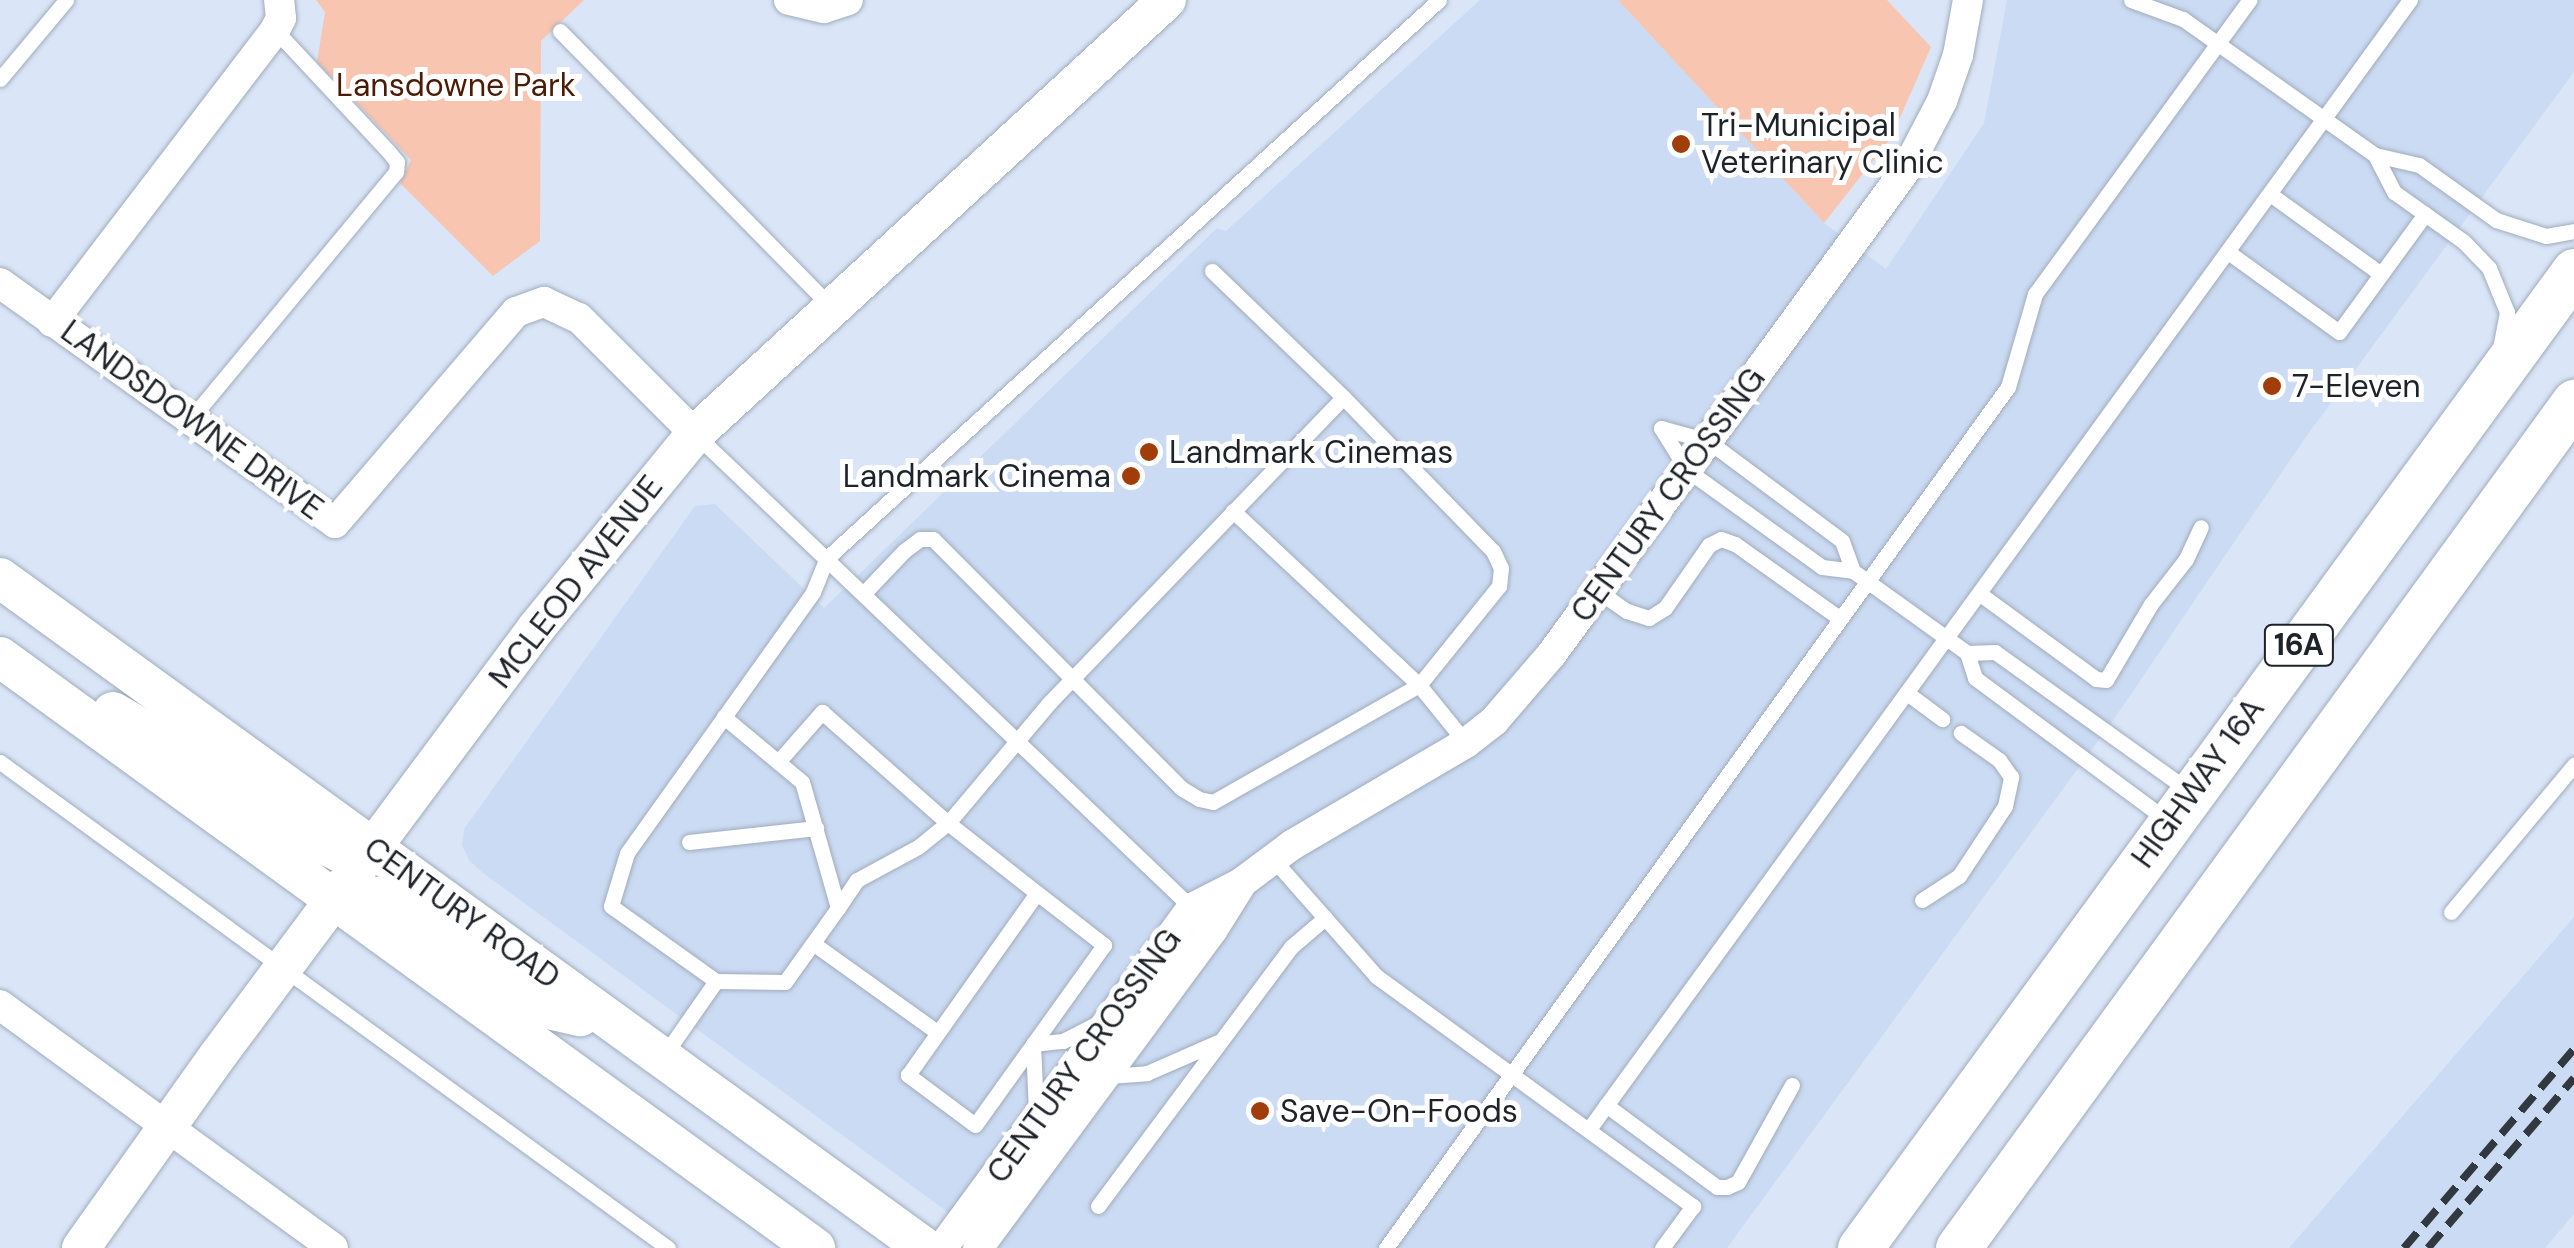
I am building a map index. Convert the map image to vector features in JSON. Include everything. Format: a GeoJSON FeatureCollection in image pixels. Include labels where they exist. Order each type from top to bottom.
{"type":"FeatureCollection","features":[{"type":"Feature","properties":{"kind":"main road","name":"HIGHWAY 16A"},"geometry":{"type":"LineString","coordinates":[[1860,1248],[2574,271]]}},
{"type":"Feature","properties":{"kind":"main road","name":"16A"},"geometry":{"type":"LineString","coordinates":[[1958,1248],[2574,402]]}},
{"type":"Feature","properties":{"kind":"main road","name":"CENTURY ROAD"},"geometry":{"type":"LineString","coordinates":[[0,578],[924,1248]]}},
{"type":"Feature","properties":{"kind":"main road"},"geometry":{"type":"LineString","coordinates":[[0,647],[223,776],[314,840],[340,852],[374,849]]}},
{"type":"Feature","properties":{"kind":"main road","name":"CENTURY ROAD"},"geometry":{"type":"LineString","coordinates":[[0,657],[815,1248]]}},
{"type":"Feature","properties":{"kind":"main road"},"geometry":{"type":"LineString","coordinates":[[334,902],[362,894],[377,898],[552,1010],[616,1024]]}},
{"type":"Feature","properties":{"kind":"street"},"geometry":{"type":"LineString","coordinates":[[789,0],[824,8],[848,0]]}},
{"type":"Feature","properties":{"kind":"street","name":"MCLEOD AVENUE"},"geometry":{"type":"LineString","coordinates":[[81,1248],[548,612],[695,434],[1167,0]]}},
{"type":"Feature","properties":{"kind":"street","name":"CENTURY CROSSING"},"geometry":{"type":"LineString","coordinates":[[942,1248],[1114,1014],[1203,918],[1273,858],[1466,743],[1494,721],[1598,591],[1927,136],[1958,55],[1968,0]]}},
{"type":"Feature","properties":{"kind":"street","name":"LANDSDOWNE DRIVE"},"geometry":{"type":"LineString","coordinates":[[277,15],[52,322],[335,523],[516,312],[544,302],[579,318],[695,434]]}},
{"type":"Feature","properties":{"kind":"street"},"geometry":{"type":"LineString","coordinates":[[0,283],[52,322]]}},
{"type":"Feature","properties":{"kind":"street","name":"CENTURY CROSSING"},"geometry":{"type":"LineString","coordinates":[[978,1248],[1104,1076],[1203,918]]}},
{"type":"Feature","properties":{"kind":"street"},"geometry":{"type":"LineString","coordinates":[[4,1017],[168,1127],[334,1248]]}},
{"type":"Feature","properties":{"kind":"lane"},"geometry":{"type":"LineString","coordinates":[[0,78],[66,0]]}},
{"type":"Feature","properties":{"kind":"lane"},"geometry":{"type":"LineString","coordinates":[[1344,397],[1017,739],[948,823],[918,847],[857,880],[785,982],[716,981],[612,906],[627,853],[813,592],[827,558],[1439,0]]}},
{"type":"Feature","properties":{"kind":"lane"},"geometry":{"type":"LineString","coordinates":[[2131,0],[2183,19],[2375,155],[2419,166],[2517,230],[2546,236],[2574,231]]}},
{"type":"Feature","properties":{"kind":"lane"},"geometry":{"type":"LineString","coordinates":[[2173,0],[2183,19]]}},
{"type":"Feature","properties":{"kind":"lane"},"geometry":{"type":"LineString","coordinates":[[1386,1248],[1839,618],[1860,576],[2008,387],[2035,294],[2249,0]]}},
{"type":"Feature","properties":{"kind":"lane"},"geometry":{"type":"LineString","coordinates":[[1589,1129],[2410,0]]}},
{"type":"Feature","properties":{"kind":"lane"},"geometry":{"type":"LineString","coordinates":[[189,420],[396,172],[397,162],[277,15]]}},
{"type":"Feature","properties":{"kind":"lane"},"geometry":{"type":"LineString","coordinates":[[560,31],[830,306]]}},
{"type":"Feature","properties":{"kind":"lane"},"geometry":{"type":"LineString","coordinates":[[2375,155],[2394,192],[2464,242],[2489,268],[2507,312],[2494,378]]}},
{"type":"Feature","properties":{"kind":"lane"},"geometry":{"type":"LineString","coordinates":[[2270,194],[2381,274]]}},
{"type":"Feature","properties":{"kind":"lane"},"geometry":{"type":"LineString","coordinates":[[2228,252],[2338,332],[2425,214]]}},
{"type":"Feature","properties":{"kind":"lane"},"geometry":{"type":"LineString","coordinates":[[864,593],[920,538],[933,539],[1181,788],[1199,800],[1213,802],[1418,685],[1499,586],[1501,568],[1493,551],[1344,397],[1212,271]]}},
{"type":"Feature","properties":{"kind":"lane"},"geometry":{"type":"LineString","coordinates":[[1860,576],[1842,541],[1708,441],[1661,428],[1687,470],[1822,568],[1860,576],[1967,652],[1996,652],[2180,807]]}},
{"type":"Feature","properties":{"kind":"lane"},"geometry":{"type":"LineString","coordinates":[[695,434],[1203,918]]}},
{"type":"Feature","properties":{"kind":"lane"},"geometry":{"type":"LineString","coordinates":[[1234,511],[1418,685],[1466,743]]}},
{"type":"Feature","properties":{"kind":"lane"},"geometry":{"type":"LineString","coordinates":[[1980,594],[2096,680],[2106,680],[2152,604],[2186,559],[2201,528]]}},
{"type":"Feature","properties":{"kind":"lane"},"geometry":{"type":"LineString","coordinates":[[1598,591],[1627,611],[1649,618],[1664,608],[1709,544],[1721,539],[1735,544],[1839,618]]}},
{"type":"Feature","properties":{"kind":"lane"},"geometry":{"type":"LineString","coordinates":[[1967,652],[1974,678],[2180,807]]}},
{"type":"Feature","properties":{"kind":"lane"},"geometry":{"type":"LineString","coordinates":[[1907,693],[1942,719]]}},
{"type":"Feature","properties":{"kind":"lane"},"geometry":{"type":"LineString","coordinates":[[778,762],[822,712],[948,823],[1104,945],[975,1124],[908,1075],[1037,893]]}},
{"type":"Feature","properties":{"kind":"lane"},"geometry":{"type":"LineString","coordinates":[[724,718],[802,782],[838,908]]}},
{"type":"Feature","properties":{"kind":"lane"},"geometry":{"type":"LineString","coordinates":[[1922,900],[1959,876],[2005,806],[2010,777],[1999,760],[1961,732]]}},
{"type":"Feature","properties":{"kind":"lane"},"geometry":{"type":"LineString","coordinates":[[0,762],[668,1248]]}},
{"type":"Feature","properties":{"kind":"lane"},"geometry":{"type":"LineString","coordinates":[[2451,912],[2574,765]]}},
{"type":"Feature","properties":{"kind":"lane"},"geometry":{"type":"LineString","coordinates":[[689,842],[816,828]]}},
{"type":"Feature","properties":{"kind":"lane"},"geometry":{"type":"LineString","coordinates":[[1273,858],[1376,976],[1693,1206],[1662,1248]]}},
{"type":"Feature","properties":{"kind":"lane"},"geometry":{"type":"LineString","coordinates":[[1098,1206],[1290,948],[1324,918]]}},
{"type":"Feature","properties":{"kind":"lane"},"geometry":{"type":"LineString","coordinates":[[814,944],[938,1032]]}},
{"type":"Feature","properties":{"kind":"lane"},"geometry":{"type":"LineString","coordinates":[[662,1058],[716,981]]}},
{"type":"Feature","properties":{"kind":"lane"},"geometry":{"type":"LineString","coordinates":[[1033,1044],[1063,1042],[1114,1014]]}},
{"type":"Feature","properties":{"kind":"lane"},"geometry":{"type":"LineString","coordinates":[[1104,1076],[1147,1073],[1219,1042]]}},
{"type":"Feature","properties":{"kind":"lane"},"geometry":{"type":"LineString","coordinates":[[1033,1044],[1037,1120]]}},
{"type":"Feature","properties":{"kind":"lane"},"geometry":{"type":"LineString","coordinates":[[1606,1105],[1717,1187],[1726,1188],[1738,1182],[1792,1085]]}},
{"type":"Feature","properties":{"kind":"shaded area"},"geometry":{"type":"Polygon","coordinates":[[[1480,0],[1618,0],[1824,223],[1886,269],[1984,123],[2007,0],[2574,0],[2574,72],[2303,441],[2112,722],[1727,1248],[997,1248],[483,873],[469,860],[462,845],[464,829],[695,506],[715,504],[824,608],[1217,228],[1226,231],[1480,0]]]}},
{"type":"Feature","properties":{"kind":"shaded area"},"geometry":{"type":"Polygon","coordinates":[[[2574,917],[2574,1214],[2545,1248],[2289,1248],[2574,917]]]}},
{"type":"Feature","properties":{"kind":"green space","name":"Lansdowne Park"},"geometry":{"type":"Polygon","coordinates":[[[316,0],[584,0],[541,41],[540,241],[493,276],[400,183],[411,160],[317,62],[325,12],[316,0]]]}},
{"type":"Feature","properties":{"kind":"green space"},"geometry":{"type":"Polygon","coordinates":[[[1618,0],[1887,0],[1931,47],[1891,138],[1824,223],[1618,0]]]}},
{"type":"Feature","properties":{"kind":"railway"},"geometry":{"type":"LineString","coordinates":[[2404,1248],[2574,1049]]}},
{"type":"Feature","properties":{"kind":"railway"},"geometry":{"type":"LineString","coordinates":[[2428,1248],[2574,1078]]}},
{"type":"Feature","properties":{"kind":"place","name":"Tri-Municipal Veterinary Clinic"},"geometry":{"type":"Point","coordinates":[1681,144]}},
{"type":"Feature","properties":{"kind":"place","name":"7-Eleven"},"geometry":{"type":"Point","coordinates":[2272,386]}},
{"type":"Feature","properties":{"kind":"place","name":"Landmark Cinemas"},"geometry":{"type":"Point","coordinates":[1149,452]}},
{"type":"Feature","properties":{"kind":"place","name":"Landmark Cinema"},"geometry":{"type":"Point","coordinates":[1131,476]}},
{"type":"Feature","properties":{"kind":"place","name":"Save-On-Foods"},"geometry":{"type":"Point","coordinates":[1260,1111]}}]}
